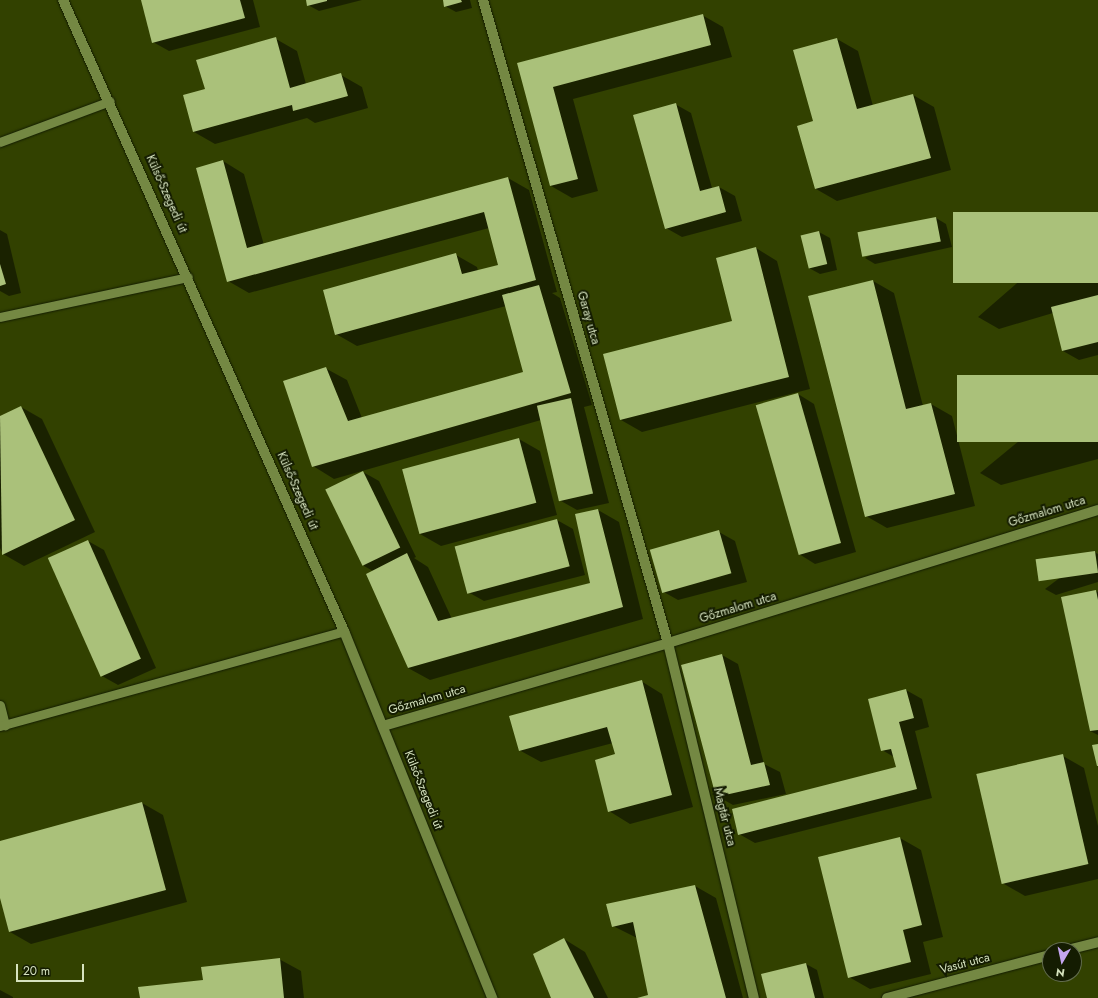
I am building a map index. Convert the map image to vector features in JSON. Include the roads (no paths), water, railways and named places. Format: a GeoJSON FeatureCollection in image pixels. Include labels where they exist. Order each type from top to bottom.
{"type":"FeatureCollection","features":[{"type":"Feature","properties":{"kind":"street","name":"Külső-Szegedi út"},"geometry":{"type":"LineString","coordinates":[[63,0],[188,276],[344,632],[384,726],[492,998]]}},
{"type":"Feature","properties":{"kind":"street","name":"Garay utca"},"geometry":{"type":"LineString","coordinates":[[483,0],[668,643]]}},
{"type":"Feature","properties":{"kind":"street","name":"Gőzmalom utca"},"geometry":{"type":"LineString","coordinates":[[384,726],[668,643],[1098,510]]}},
{"type":"Feature","properties":{"kind":"street","name":"Magtár utca"},"geometry":{"type":"LineString","coordinates":[[668,643],[754,998]]}},
{"type":"Feature","properties":{"kind":"street"},"geometry":{"type":"LineString","coordinates":[[1082,946],[1098,942]]}},
{"type":"Feature","properties":{"kind":"street","name":"Vasút utca"},"geometry":{"type":"LineString","coordinates":[[887,998],[1042,957]]}},
{"type":"Feature","properties":{"kind":"lane"},"geometry":{"type":"LineString","coordinates":[[0,142],[110,102]]}},
{"type":"Feature","properties":{"kind":"lane"},"geometry":{"type":"LineString","coordinates":[[0,317],[188,276]]}},
{"type":"Feature","properties":{"kind":"lane"},"geometry":{"type":"LineString","coordinates":[[0,705],[3,726],[344,632]]}}]}
